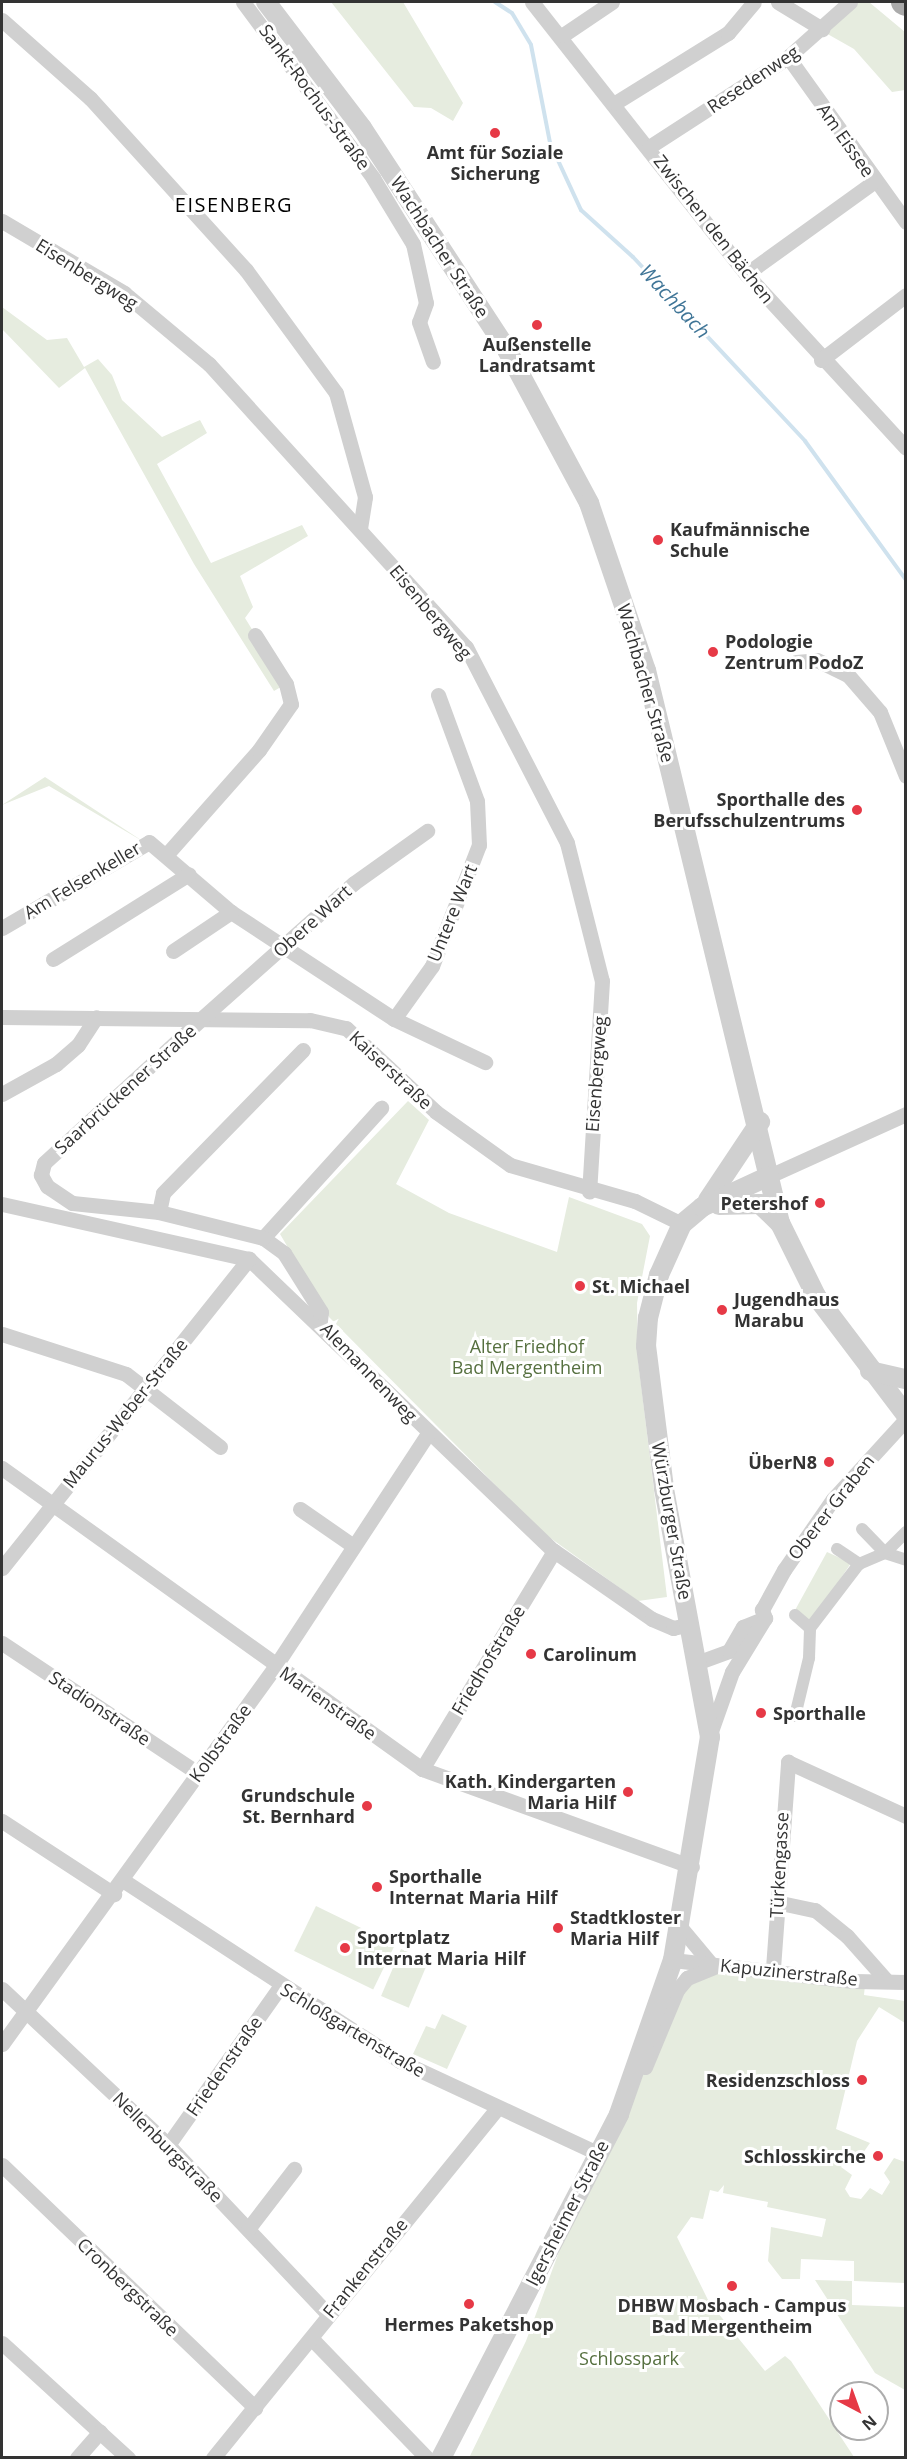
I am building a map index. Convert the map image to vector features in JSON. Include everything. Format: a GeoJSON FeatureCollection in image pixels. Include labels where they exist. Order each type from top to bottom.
{"type":"FeatureCollection","features":[{"type":"Feature","properties":{"kind":"street","name":"Sankt-Rochus-Straße"},"geometry":{"type":"LineString","coordinates":[[243,2],[373,178],[413,244],[426,303],[419,322],[434,362]]}},
{"type":"Feature","properties":{"kind":"street","name":"Wachbacher Straße"},"geometry":{"type":"LineString","coordinates":[[266,2],[362,128],[507,350],[589,503],[646,670],[760,1122],[767,1177],[780,1223],[816,1296],[906,1417]]}},
{"type":"Feature","properties":{"kind":"street","name":"Zwischen den Bächen"},"geometry":{"type":"LineString","coordinates":[[532,2],[563,35],[746,274],[821,360],[906,448]]}},
{"type":"Feature","properties":{"kind":"street"},"geometry":{"type":"LineString","coordinates":[[563,35],[612,2]]}},
{"type":"Feature","properties":{"kind":"street"},"geometry":{"type":"LineString","coordinates":[[615,103],[728,33],[754,2]]}},
{"type":"Feature","properties":{"kind":"street"},"geometry":{"type":"LineString","coordinates":[[778,2],[822,29]]}},
{"type":"Feature","properties":{"kind":"street","name":"Resedenweg"},"geometry":{"type":"LineString","coordinates":[[649,147],[788,57],[850,2]]}},
{"type":"Feature","properties":{"kind":"street"},"geometry":{"type":"LineString","coordinates":[[2,20],[90,98],[246,270],[336,393],[365,497],[360,529]]}},
{"type":"Feature","properties":{"kind":"street","name":"Am Eissee"},"geometry":{"type":"LineString","coordinates":[[788,57],[906,222]]}},
{"type":"Feature","properties":{"kind":"street"},"geometry":{"type":"LineString","coordinates":[[746,274],[875,181]]}},
{"type":"Feature","properties":{"kind":"street","name":"Eisenbergweg"},"geometry":{"type":"LineString","coordinates":[[2,221],[124,293],[209,364],[466,647],[567,843],[602,981],[589,1192]]}},
{"type":"Feature","properties":{"kind":"street"},"geometry":{"type":"LineString","coordinates":[[821,360],[906,295]]}},
{"type":"Feature","properties":{"kind":"street"},"geometry":{"type":"LineString","coordinates":[[166,854],[259,750],[291,704],[286,684],[255,635]]}},
{"type":"Feature","properties":{"kind":"street"},"geometry":{"type":"LineString","coordinates":[[796,662],[817,660],[848,675],[880,712],[906,776]]}},
{"type":"Feature","properties":{"kind":"street","name":"Untere Wart"},"geometry":{"type":"LineString","coordinates":[[394,1019],[432,966],[479,845],[477,801],[438,695]]}},
{"type":"Feature","properties":{"kind":"street","name":"Obere Wart"},"geometry":{"type":"LineString","coordinates":[[202,1018],[354,883],[427,831]]}},
{"type":"Feature","properties":{"kind":"street","name":"Am Felsenkeller"},"geometry":{"type":"LineString","coordinates":[[2,928],[144,842],[166,854],[231,912],[285,945]]}},
{"type":"Feature","properties":{"kind":"street"},"geometry":{"type":"LineString","coordinates":[[53,959],[189,874]]}},
{"type":"Feature","properties":{"kind":"street"},"geometry":{"type":"LineString","coordinates":[[173,951],[231,912]]}},
{"type":"Feature","properties":{"kind":"street"},"geometry":{"type":"LineString","coordinates":[[285,945],[394,1019],[484,1062]]}},
{"type":"Feature","properties":{"kind":"street","name":"Kaiserstraße"},"geometry":{"type":"LineString","coordinates":[[2,1017],[310,1020],[346,1028],[436,1112],[510,1165],[589,1192],[634,1201],[682,1224]]}},
{"type":"Feature","properties":{"kind":"street"},"geometry":{"type":"LineString","coordinates":[[2,1094],[56,1064],[78,1045],[96,1017]]}},
{"type":"Feature","properties":{"kind":"street","name":"Saarbrückener Straße"},"geometry":{"type":"LineString","coordinates":[[202,1018],[44,1163],[41,1174],[47,1186],[72,1203],[159,1212],[263,1238],[284,1253],[321,1312],[320,1321]]}},
{"type":"Feature","properties":{"kind":"street"},"geometry":{"type":"LineString","coordinates":[[159,1212],[163,1192],[303,1050]]}},
{"type":"Feature","properties":{"kind":"street"},"geometry":{"type":"LineString","coordinates":[[263,1238],[381,1108]]}},
{"type":"Feature","properties":{"kind":"street"},"geometry":{"type":"LineString","coordinates":[[725,1179],[767,1177],[906,1114]]}},
{"type":"Feature","properties":{"kind":"street"},"geometry":{"type":"LineString","coordinates":[[702,1207],[725,1179],[760,1122]]}},
{"type":"Feature","properties":{"kind":"street","name":"Würzburger Straße"},"geometry":{"type":"LineString","coordinates":[[673,1960],[692,1867],[710,1737],[699,1662],[664,1488],[646,1346],[658,1275],[682,1224],[702,1207],[767,1177]]}},
{"type":"Feature","properties":{"kind":"street","name":"Alemannenweg"},"geometry":{"type":"LineString","coordinates":[[2,1203],[249,1259],[320,1321],[428,1434],[554,1551],[652,1619],[673,1628],[691,1624]]}},
{"type":"Feature","properties":{"kind":"street"},"geometry":{"type":"LineString","coordinates":[[702,1207],[760,1204],[780,1223]]}},
{"type":"Feature","properties":{"kind":"street","name":"Maurus-Weber-Straße"},"geometry":{"type":"LineString","coordinates":[[2,1568],[249,1259]]}},
{"type":"Feature","properties":{"kind":"street"},"geometry":{"type":"LineString","coordinates":[[2,1334],[126,1374],[220,1447]]}},
{"type":"Feature","properties":{"kind":"street"},"geometry":{"type":"LineString","coordinates":[[870,1371],[906,1378]]}},
{"type":"Feature","properties":{"kind":"street","name":"Oberer Graben"},"geometry":{"type":"LineString","coordinates":[[710,1737],[732,1672],[786,1582],[784,1570],[833,1499],[906,1417]]}},
{"type":"Feature","properties":{"kind":"street","name":"Kolbstraße"},"geometry":{"type":"LineString","coordinates":[[2,2044],[124,1881],[276,1665],[352,1545],[428,1434]]}},
{"type":"Feature","properties":{"kind":"street","name":"Marienstraße"},"geometry":{"type":"LineString","coordinates":[[2,1468],[422,1769],[692,1867]]}},
{"type":"Feature","properties":{"kind":"street"},"geometry":{"type":"LineString","coordinates":[[300,1509],[352,1545]]}},
{"type":"Feature","properties":{"kind":"street"},"geometry":{"type":"LineString","coordinates":[[862,1529],[885,1552],[906,1560]]}},
{"type":"Feature","properties":{"kind":"street"},"geometry":{"type":"LineString","coordinates":[[795,1716],[809,1658],[810,1628],[859,1564],[885,1552],[906,1532]]}},
{"type":"Feature","properties":{"kind":"street"},"geometry":{"type":"LineString","coordinates":[[837,1549],[859,1564]]}},
{"type":"Feature","properties":{"kind":"street","name":"Friedhofstraße"},"geometry":{"type":"LineString","coordinates":[[422,1769],[554,1551]]}},
{"type":"Feature","properties":{"kind":"street"},"geometry":{"type":"LineString","coordinates":[[795,1615],[810,1628]]}},
{"type":"Feature","properties":{"kind":"street"},"geometry":{"type":"LineString","coordinates":[[699,1662],[729,1652],[743,1627],[765,1618]]}},
{"type":"Feature","properties":{"kind":"street","name":"Stadionstraße"},"geometry":{"type":"LineString","coordinates":[[2,1643],[198,1773]]}},
{"type":"Feature","properties":{"kind":"street","name":"Türkengasse"},"geometry":{"type":"LineString","coordinates":[[773,1968],[776,1902],[788,1762],[906,1816]]}},
{"type":"Feature","properties":{"kind":"street"},"geometry":{"type":"LineString","coordinates":[[2,1821],[114,1894]]}},
{"type":"Feature","properties":{"kind":"street","name":"Schloßgartenstraße"},"geometry":{"type":"LineString","coordinates":[[124,1881],[280,1987],[400,2061],[597,2153]]}},
{"type":"Feature","properties":{"kind":"street"},"geometry":{"type":"LineString","coordinates":[[776,1902],[815,1910],[847,1936],[886,1980]]}},
{"type":"Feature","properties":{"kind":"street"},"geometry":{"type":"LineString","coordinates":[[619,2114],[637,2086],[677,1990],[687,1978],[718,1964],[681,1928]]}},
{"type":"Feature","properties":{"kind":"street","name":"Kapuzinerstraße"},"geometry":{"type":"LineString","coordinates":[[673,1960],[773,1968],[853,1981],[906,1982]]}},
{"type":"Feature","properties":{"kind":"street","name":"Igersheimer Straße"},"geometry":{"type":"LineString","coordinates":[[441,2457],[619,2114],[673,1960]]}},
{"type":"Feature","properties":{"kind":"street","name":"Friedenstraße"},"geometry":{"type":"LineString","coordinates":[[168,2145],[280,1987]]}},
{"type":"Feature","properties":{"kind":"street","name":"Nellenburgstraße"},"geometry":{"type":"LineString","coordinates":[[2,1989],[29,2010],[168,2145],[327,2313]]}},
{"type":"Feature","properties":{"kind":"street","name":"Frankenstraße"},"geometry":{"type":"LineString","coordinates":[[213,2457],[312,2339],[327,2313],[497,2108]]}},
{"type":"Feature","properties":{"kind":"street","name":"Cronbergstraße"},"geometry":{"type":"LineString","coordinates":[[2,2165],[255,2408]]}},
{"type":"Feature","properties":{"kind":"street"},"geometry":{"type":"LineString","coordinates":[[248,2229],[294,2169]]}},
{"type":"Feature","properties":{"kind":"street"},"geometry":{"type":"LineString","coordinates":[[312,2339],[427,2457]]}},
{"type":"Feature","properties":{"kind":"street"},"geometry":{"type":"LineString","coordinates":[[2,2343],[128,2457]]}},
{"type":"Feature","properties":{"kind":"street"},"geometry":{"type":"LineString","coordinates":[[77,2457],[100,2432]]}},
{"type":"Feature","properties":{"kind":"green space"},"geometry":{"type":"Polygon","coordinates":[[[331,2],[403,2],[463,103],[453,121],[431,108],[414,107],[331,2]]]}},
{"type":"Feature","properties":{"kind":"green space"},"geometry":{"type":"Polygon","coordinates":[[[850,2],[869,2],[905,32],[905,90],[892,92],[854,49],[824,32],[850,2]]]}},
{"type":"Feature","properties":{"kind":"green space"},"geometry":{"type":"Polygon","coordinates":[[[2,307],[47,340],[67,338],[84,367],[98,359],[112,375],[122,400],[162,437],[200,420],[207,433],[157,464],[211,563],[302,525],[308,536],[240,576],[253,607],[245,618],[286,684],[274,691],[194,564],[85,368],[59,388],[2,329],[2,307]]]}},
{"type":"Feature","properties":{"kind":"green space"},"geometry":{"type":"Polygon","coordinates":[[[45,777],[144,842],[49,786],[2,805],[45,777]]]}},
{"type":"Feature","properties":{"kind":"green space","name":"Alter Friedhof Bad Mergentheim"},"geometry":{"type":"Polygon","coordinates":[[[408,1101],[429,1120],[396,1184],[449,1213],[557,1252],[569,1197],[642,1224],[650,1236],[637,1303],[638,1360],[667,1597],[638,1601],[542,1532],[329,1317],[280,1234],[408,1101]]]}},
{"type":"Feature","properties":{"kind":"green space"},"geometry":{"type":"Polygon","coordinates":[[[827,1552],[851,1563],[811,1623],[794,1612],[827,1552]]]}},
{"type":"Feature","properties":{"kind":"green space","name":"Sportplatz Internat Maria Hilf"},"geometry":{"type":"Polygon","coordinates":[[[316,1906],[395,1945],[373,1990],[294,1951],[316,1906]]]}},
{"type":"Feature","properties":{"kind":"green space"},"geometry":{"type":"Polygon","coordinates":[[[401,1949],[429,1961],[409,2008],[381,1996],[401,1949]]]}},
{"type":"Feature","properties":{"kind":"green space","name":"Schlosspark"},"geometry":{"type":"Polygon","coordinates":[[[723,1972],[865,1985],[864,1995],[905,2001],[905,2023],[879,2007],[857,2041],[836,2129],[870,2143],[858,2160],[848,2154],[841,2167],[852,2175],[845,2189],[850,2197],[861,2199],[870,2188],[882,2195],[890,2182],[884,2173],[894,2158],[905,2162],[905,2283],[854,2281],[854,2261],[801,2259],[800,2279],[782,2279],[768,2261],[771,2227],[822,2237],[826,2219],[767,2207],[768,2202],[723,2193],[724,2185],[718,2192],[710,2190],[703,2219],[691,2217],[677,2237],[709,2302],[765,2371],[785,2356],[791,2361],[829,2419],[829,2441],[844,2441],[854,2457],[469,2458],[526,2341],[594,2157],[662,2017],[692,1980],[723,1972]]]}},
{"type":"Feature","properties":{"kind":"green space"},"geometry":{"type":"Polygon","coordinates":[[[442,2014],[467,2026],[447,2069],[413,2054],[426,2026],[435,2029],[442,2014]]]}},
{"type":"Feature","properties":{"kind":"green space"},"geometry":{"type":"Polygon","coordinates":[[[815,2280],[852,2281],[852,2305],[905,2307],[905,2390],[875,2373],[815,2280]]]}},
{"type":"Feature","properties":{"kind":"waterway","name":"Wachbach"},"geometry":{"type":"LineString","coordinates":[[495,2],[512,13],[531,45],[550,143],[581,210],[633,257],[805,441],[906,580]]}},
{"type":"Feature","properties":{"kind":"place","name":"Amt für Soziale Sicherung"},"geometry":{"type":"Point","coordinates":[495,133]}},
{"type":"Feature","properties":{"kind":"place","name":"Außenstelle Landratsamt"},"geometry":{"type":"Point","coordinates":[537,325]}},
{"type":"Feature","properties":{"kind":"place","name":"Kaufmännische Schule"},"geometry":{"type":"Point","coordinates":[658,540]}},
{"type":"Feature","properties":{"kind":"place","name":"Podologie Zentrum PodoZ"},"geometry":{"type":"Point","coordinates":[713,652]}},
{"type":"Feature","properties":{"kind":"place","name":"Sporthalle des Berufsschulzentrums"},"geometry":{"type":"Point","coordinates":[857,810]}},
{"type":"Feature","properties":{"kind":"place","name":"Petershof"},"geometry":{"type":"Point","coordinates":[820,1203]}},
{"type":"Feature","properties":{"kind":"place","name":"St. Michael"},"geometry":{"type":"Point","coordinates":[580,1286]}},
{"type":"Feature","properties":{"kind":"place","name":"Jugendhaus Marabu"},"geometry":{"type":"Point","coordinates":[722,1310]}},
{"type":"Feature","properties":{"kind":"place","name":"ÜberN8"},"geometry":{"type":"Point","coordinates":[829,1462]}},
{"type":"Feature","properties":{"kind":"place","name":"Carolinum"},"geometry":{"type":"Point","coordinates":[531,1654]}},
{"type":"Feature","properties":{"kind":"place","name":"Sporthalle"},"geometry":{"type":"Point","coordinates":[761,1713]}},
{"type":"Feature","properties":{"kind":"place","name":"Kath. Kindergarten Maria Hilf"},"geometry":{"type":"Point","coordinates":[628,1792]}},
{"type":"Feature","properties":{"kind":"place","name":"Grundschule St. Bernhard"},"geometry":{"type":"Point","coordinates":[367,1806]}},
{"type":"Feature","properties":{"kind":"place","name":"Sporthalle Internat Maria Hilf"},"geometry":{"type":"Point","coordinates":[377,1887]}},
{"type":"Feature","properties":{"kind":"place","name":"Stadtkloster Maria Hilf"},"geometry":{"type":"Point","coordinates":[558,1928]}},
{"type":"Feature","properties":{"kind":"place","name":"Sportplatz Internat Maria Hilf"},"geometry":{"type":"Point","coordinates":[345,1948]}},
{"type":"Feature","properties":{"kind":"place","name":"Residenzschloss"},"geometry":{"type":"Point","coordinates":[862,2080]}},
{"type":"Feature","properties":{"kind":"place","name":"Schlosskirche"},"geometry":{"type":"Point","coordinates":[878,2156]}},
{"type":"Feature","properties":{"kind":"place","name":"DHBW Mosbach - Campus Bad Mergentheim"},"geometry":{"type":"Point","coordinates":[732,2286]}},
{"type":"Feature","properties":{"kind":"place","name":"Hermes Paketshop"},"geometry":{"type":"Point","coordinates":[469,2304]}},
{"type":"Feature","properties":{"kind":"district","name":"EISENBERG"},"geometry":{"type":"Point","coordinates":[234,204]}}]}
